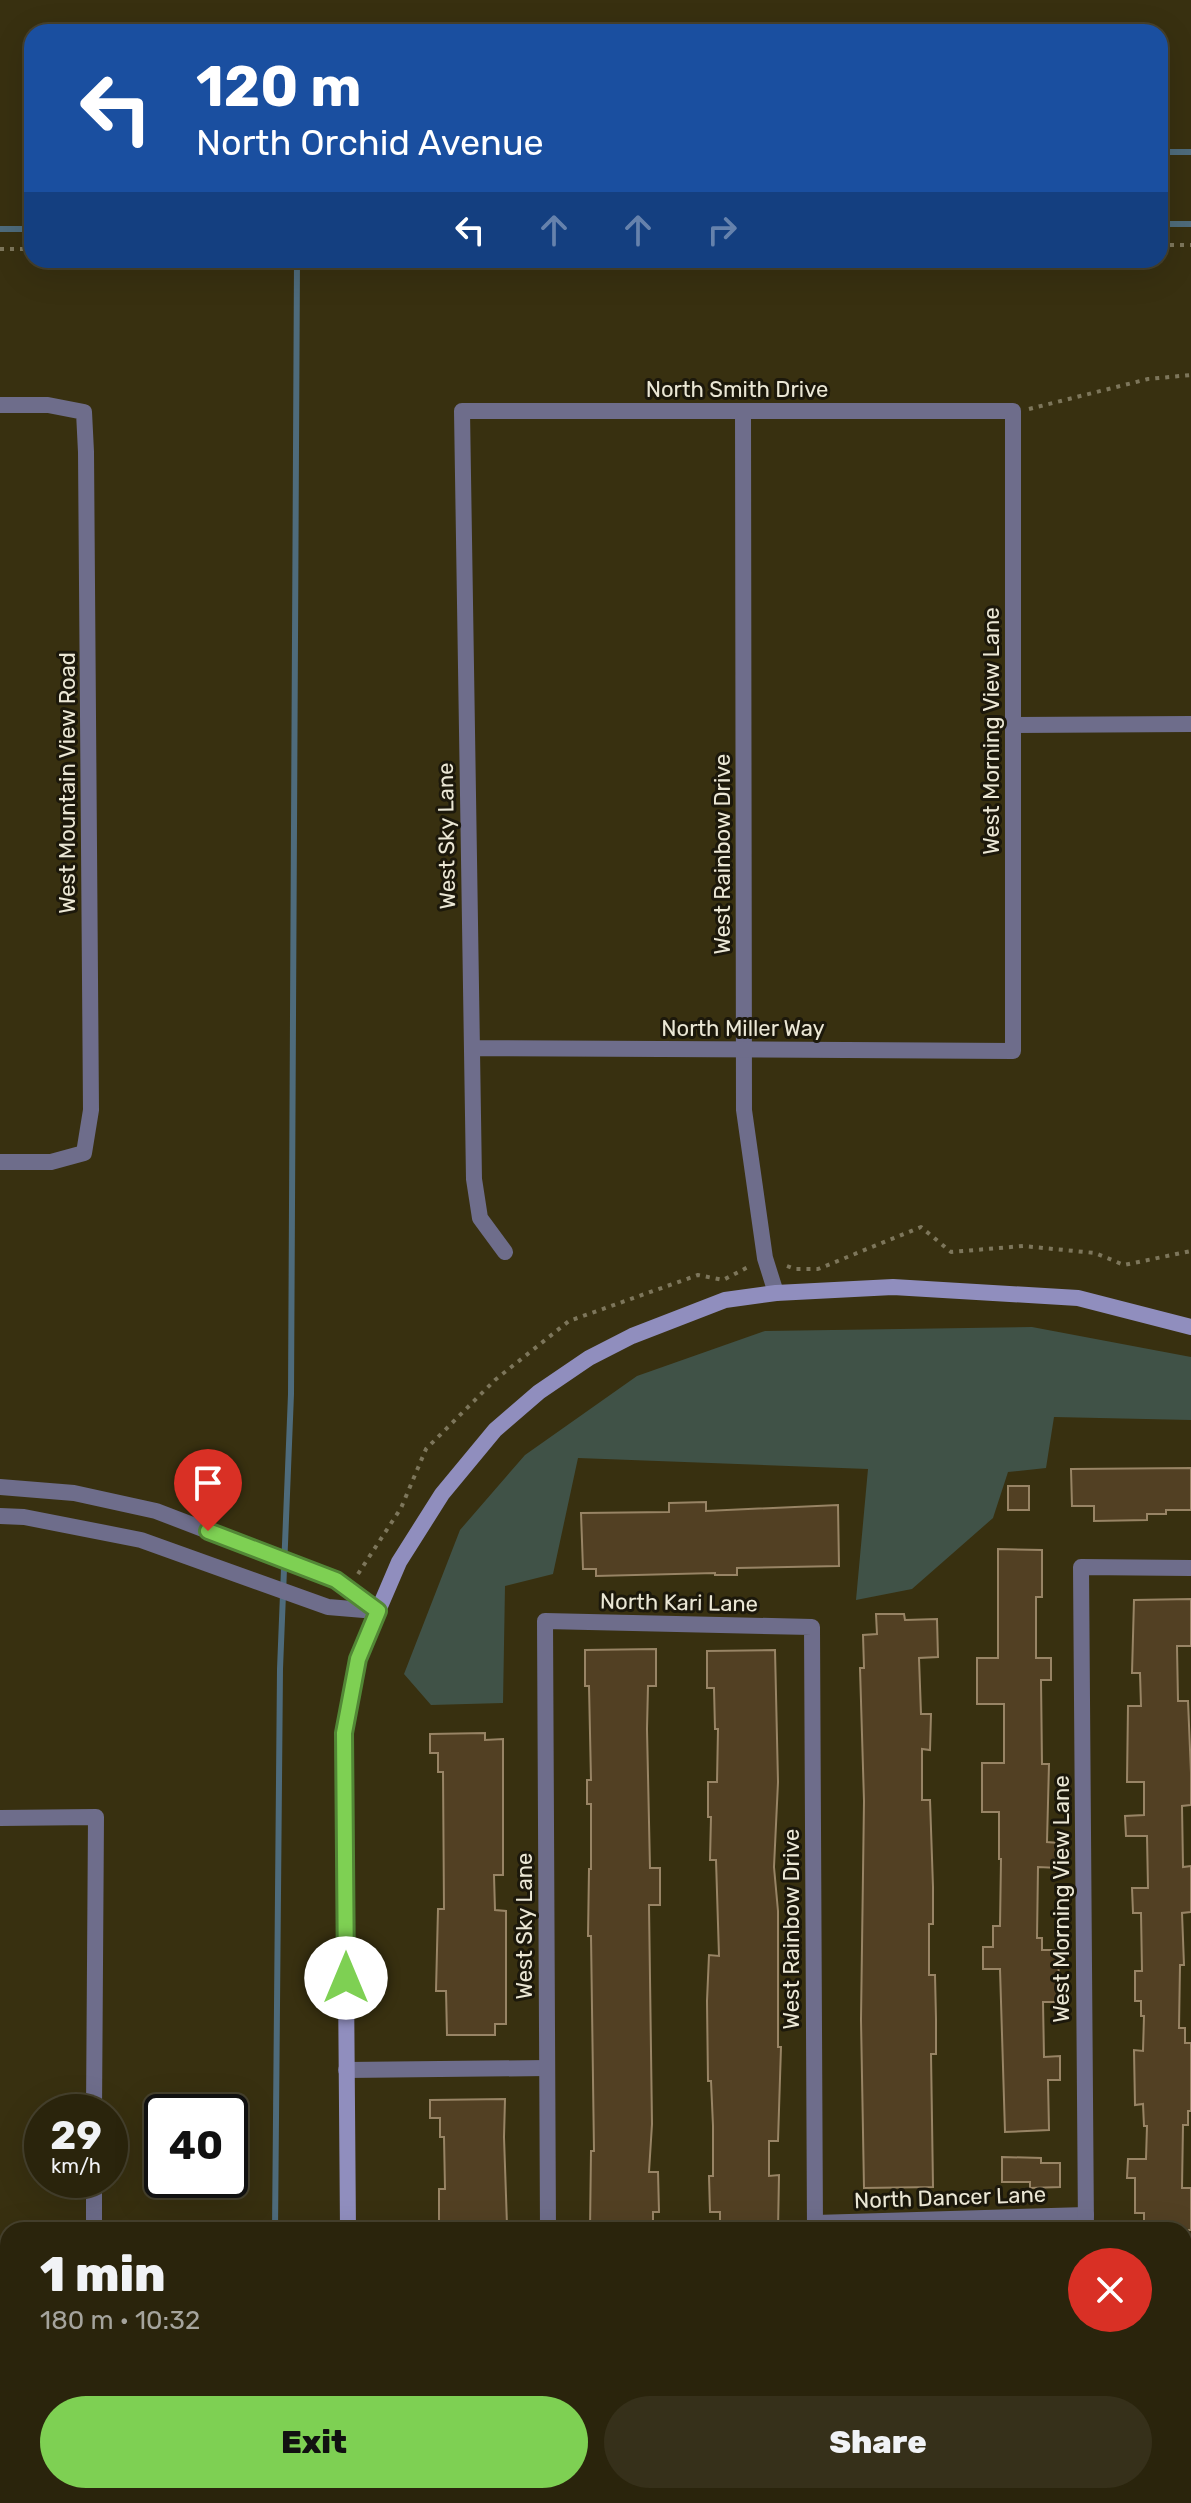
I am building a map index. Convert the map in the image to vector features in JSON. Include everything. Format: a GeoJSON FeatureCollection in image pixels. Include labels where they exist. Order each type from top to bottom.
{"type":"FeatureCollection","features":[{"type":"Feature","properties":{"kind":"street","name":"West Mountain View Road"},"geometry":{"type":"LineString","coordinates":[[0,405],[48,405],[84,412],[91,1110],[84,1153],[51,1162],[0,1162]]}},
{"type":"Feature","properties":{"kind":"street","name":"North Smith Drive"},"geometry":{"type":"LineString","coordinates":[[462,411],[1013,411]]}},
{"type":"Feature","properties":{"kind":"street","name":"West Sky Lane"},"geometry":{"type":"LineString","coordinates":[[462,411],[474,1179],[480,1218],[505,1252]]}},
{"type":"Feature","properties":{"kind":"street","name":"West Rainbow Drive"},"geometry":{"type":"LineString","coordinates":[[743,411],[744,1110],[765,1258],[776,1293]]}},
{"type":"Feature","properties":{"kind":"street","name":"West Morning View Lane"},"geometry":{"type":"LineString","coordinates":[[1013,411],[1013,1051]]}},
{"type":"Feature","properties":{"kind":"street"},"geometry":{"type":"LineString","coordinates":[[1013,725],[1191,724]]}},
{"type":"Feature","properties":{"kind":"street","name":"North Miller Way"},"geometry":{"type":"LineString","coordinates":[[472,1048],[1013,1051]]}},
{"type":"Feature","properties":{"kind":"street"},"geometry":{"type":"LineString","coordinates":[[348,2222],[344,1733],[358,1659],[399,1562],[442,1494],[495,1430],[539,1392],[589,1358],[632,1336],[725,1300],[776,1293],[893,1287],[1078,1298],[1191,1327]]}},
{"type":"Feature","properties":{"kind":"street"},"geometry":{"type":"LineString","coordinates":[[0,1487],[74,1493],[156,1511],[336,1580],[378,1611]]}},
{"type":"Feature","properties":{"kind":"street"},"geometry":{"type":"LineString","coordinates":[[0,1516],[24,1517],[141,1540],[328,1607],[378,1611]]}},
{"type":"Feature","properties":{"kind":"street","name":"West Morning View Lane"},"geometry":{"type":"LineString","coordinates":[[1086,2222],[1081,1567],[1191,1568]]}},
{"type":"Feature","properties":{"kind":"street","name":"West Sky Lane"},"geometry":{"type":"LineString","coordinates":[[545,1621],[548,2222]]}},
{"type":"Feature","properties":{"kind":"street","name":"North Kari Lane"},"geometry":{"type":"LineString","coordinates":[[545,1621],[812,1627]]}},
{"type":"Feature","properties":{"kind":"street","name":"West Rainbow Drive"},"geometry":{"type":"LineString","coordinates":[[812,1627],[815,2222]]}},
{"type":"Feature","properties":{"kind":"street"},"geometry":{"type":"LineString","coordinates":[[0,1818],[96,1817],[94,2094]]}},
{"type":"Feature","properties":{"kind":"street"},"geometry":{"type":"LineString","coordinates":[[346,2070],[547,2068]]}},
{"type":"Feature","properties":{"kind":"street"},"geometry":{"type":"LineString","coordinates":[[94,2198],[94,2222]]}},
{"type":"Feature","properties":{"kind":"path"},"geometry":{"type":"LineString","coordinates":[[1168,245],[1191,245]]}},
{"type":"Feature","properties":{"kind":"path"},"geometry":{"type":"LineString","coordinates":[[0,249],[24,249]]}},
{"type":"Feature","properties":{"kind":"path"},"geometry":{"type":"LineString","coordinates":[[1013,411],[1148,379],[1191,375]]}},
{"type":"Feature","properties":{"kind":"path"},"geometry":{"type":"LineString","coordinates":[[765,1258],[795,1269],[818,1269],[921,1227],[951,1252],[1023,1246],[1095,1253],[1124,1265],[1191,1251]]}},
{"type":"Feature","properties":{"kind":"green space"},"geometry":{"type":"Polygon","coordinates":[[[1032,1327],[1191,1357],[1191,1420],[1054,1417],[1046,1468],[1008,1472],[993,1518],[912,1589],[856,1600],[868,1469],[578,1458],[553,1574],[505,1586],[503,1703],[431,1705],[404,1674],[460,1530],[525,1455],[637,1376],[765,1331],[1032,1327]]]}},
{"type":"Feature","properties":{"kind":"building"},"geometry":{"type":"Polygon","coordinates":[[[1191,1468],[1191,1510],[1147,1514],[1147,1520],[1094,1521],[1094,1506],[1072,1506],[1071,1469],[1191,1468]]]}},
{"type":"Feature","properties":{"kind":"building"},"geometry":{"type":"Polygon","coordinates":[[[1008,1486],[1029,1486],[1029,1510],[1008,1510],[1008,1486]]]}},
{"type":"Feature","properties":{"kind":"building"},"geometry":{"type":"Polygon","coordinates":[[[706,1502],[706,1511],[838,1505],[839,1566],[737,1568],[737,1575],[596,1576],[596,1569],[583,1569],[581,1513],[669,1512],[669,1503],[706,1502]]]}},
{"type":"Feature","properties":{"kind":"building"},"geometry":{"type":"Polygon","coordinates":[[[998,1549],[1042,1550],[1042,1597],[1036,1597],[1036,1658],[1051,1658],[1051,1680],[1041,1680],[1042,1764],[1049,1764],[1047,1842],[1059,1843],[1059,1868],[1038,1867],[1037,1938],[1042,1938],[1042,1950],[1057,1950],[1059,1975],[1059,2002],[1043,2002],[1044,2057],[1060,2056],[1060,2080],[1048,2080],[1049,2130],[1005,2132],[1000,1969],[983,1969],[983,1947],[993,1947],[993,1926],[1000,1926],[1001,1859],[999,1812],[982,1812],[982,1763],[1004,1763],[1004,1704],[977,1704],[977,1658],[998,1658],[998,1549]]]}},
{"type":"Feature","properties":{"kind":"building"},"geometry":{"type":"Polygon","coordinates":[[[1191,1599],[1191,1646],[1177,1646],[1178,1701],[1188,1701],[1191,1773],[1191,1805],[1182,1806],[1183,1867],[1191,1866],[1191,1912],[1182,1913],[1184,1965],[1180,1965],[1179,2028],[1185,2028],[1185,2043],[1191,2043],[1191,2111],[1188,2111],[1188,2125],[1183,2125],[1182,2188],[1191,2188],[1191,2222],[1144,2222],[1144,2213],[1135,2213],[1135,2178],[1127,2178],[1128,2159],[1146,2159],[1147,2126],[1144,2126],[1143,2104],[1135,2105],[1134,2050],[1143,2051],[1144,2016],[1141,2016],[1141,2001],[1135,2001],[1135,1971],[1142,1971],[1141,1913],[1133,1913],[1132,1888],[1148,1888],[1147,1836],[1126,1836],[1125,1816],[1144,1815],[1144,1782],[1127,1782],[1128,1706],[1141,1706],[1140,1673],[1132,1673],[1134,1600],[1191,1599]]]}},
{"type":"Feature","properties":{"kind":"building"},"geometry":{"type":"Polygon","coordinates":[[[876,1614],[904,1614],[905,1620],[937,1619],[938,1657],[919,1658],[921,1714],[931,1714],[930,1750],[922,1749],[922,1800],[930,1800],[933,1887],[929,1975],[935,1975],[936,2019],[936,2054],[931,2054],[933,2187],[864,2188],[861,2020],[864,1801],[860,1668],[864,1668],[863,1635],[877,1634],[876,1614]]]}},
{"type":"Feature","properties":{"kind":"building"},"geometry":{"type":"Polygon","coordinates":[[[656,1649],[656,1686],[648,1686],[647,1729],[650,1868],[660,1868],[660,1905],[649,1905],[652,2124],[649,2172],[658,2172],[659,2212],[653,2212],[653,2222],[590,2222],[591,2151],[594,2151],[591,1936],[588,1936],[591,1804],[587,1804],[587,1780],[591,1780],[585,1650],[656,1649]]]}},
{"type":"Feature","properties":{"kind":"building"},"geometry":{"type":"Polygon","coordinates":[[[775,1650],[778,1782],[774,1867],[778,1911],[778,2047],[781,2047],[778,2141],[769,2141],[769,2176],[779,2175],[778,2222],[720,2222],[720,2212],[710,2212],[713,2126],[711,2081],[708,2081],[707,2001],[709,1955],[719,1956],[716,1860],[710,1860],[708,1782],[717,1782],[718,1729],[715,1729],[714,1688],[707,1688],[707,1651],[775,1650]]]}},
{"type":"Feature","properties":{"kind":"building"},"geometry":{"type":"Polygon","coordinates":[[[485,1733],[485,1740],[503,1739],[503,1875],[494,1875],[495,1910],[506,1911],[506,2024],[495,2024],[495,2035],[447,2035],[446,1991],[436,1991],[438,1909],[444,1909],[443,1772],[438,1772],[438,1753],[430,1753],[430,1734],[485,1733]]]}},
{"type":"Feature","properties":{"kind":"building"},"geometry":{"type":"Polygon","coordinates":[[[505,2099],[507,2222],[439,2222],[439,2189],[445,2189],[444,2137],[440,2137],[440,2118],[430,2118],[430,2100],[505,2099]]]}},
{"type":"Feature","properties":{"kind":"building"},"geometry":{"type":"Polygon","coordinates":[[[1002,2157],[1041,2158],[1041,2163],[1060,2163],[1060,2187],[1030,2188],[1030,2182],[1002,2182],[1002,2157]]]}},
{"type":"Feature","properties":{"kind":"waterway"},"geometry":{"type":"LineString","coordinates":[[1168,152],[1191,152]]}},
{"type":"Feature","properties":{"kind":"waterway"},"geometry":{"type":"LineString","coordinates":[[1168,224],[1191,224]]}},
{"type":"Feature","properties":{"kind":"waterway"},"geometry":{"type":"LineString","coordinates":[[0,229],[24,229]]}},
{"type":"Feature","properties":{"kind":"waterway"},"geometry":{"type":"LineString","coordinates":[[275,2222],[280,1669],[291,1394],[297,268]]}},
{"type":"Feature","properties":{"kind":"route"},"geometry":{"type":"LineString","coordinates":[[208,1531],[336,1580],[378,1611],[358,1659],[344,1733],[346,1978]]}}]}
